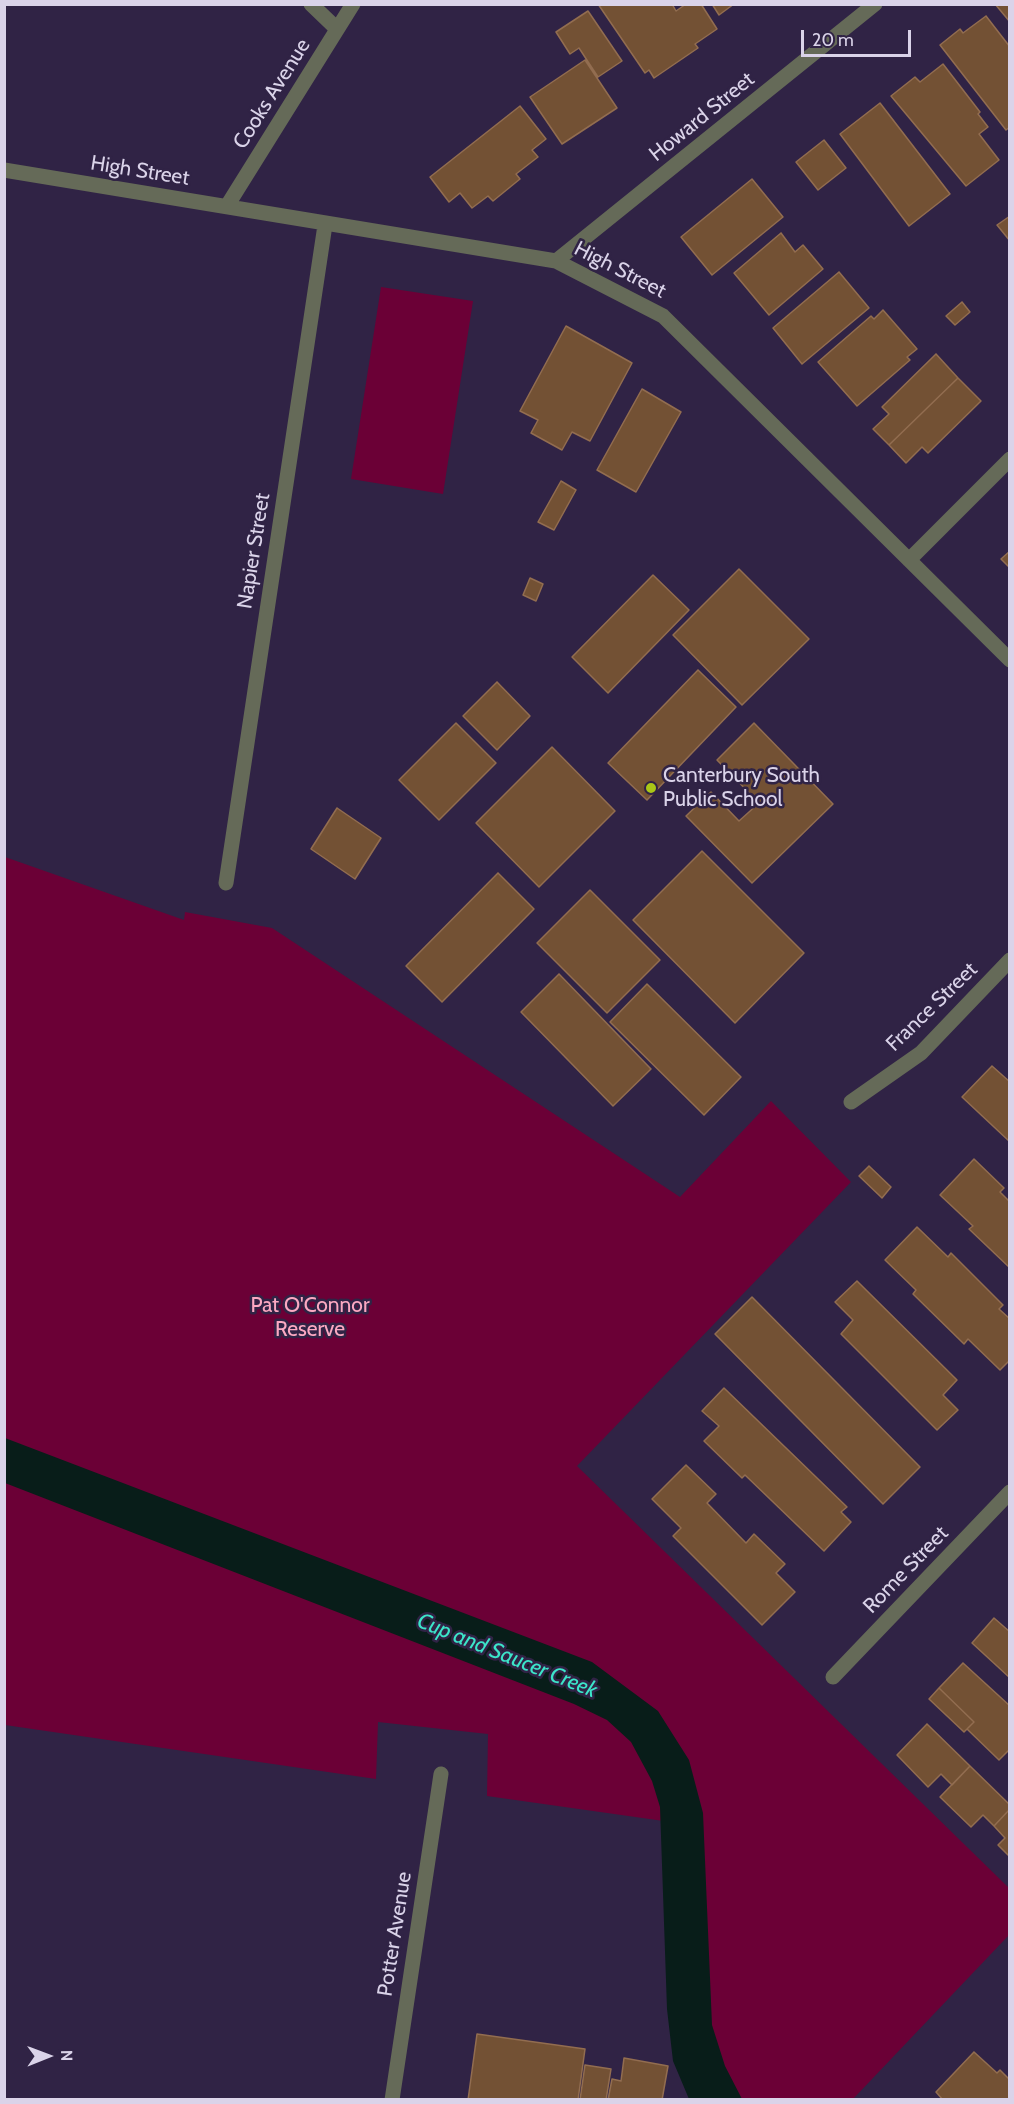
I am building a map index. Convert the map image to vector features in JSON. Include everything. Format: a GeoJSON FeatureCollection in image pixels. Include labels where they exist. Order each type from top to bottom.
{"type":"FeatureCollection","features":[{"type":"Feature","properties":{"kind":"street"},"geometry":{"type":"LineString","coordinates":[[311,4],[337,29]]}},
{"type":"Feature","properties":{"kind":"street","name":"Cooks Avenue"},"geometry":{"type":"LineString","coordinates":[[227,206],[353,4]]}},
{"type":"Feature","properties":{"kind":"street","name":"Howard Street"},"geometry":{"type":"LineString","coordinates":[[556,261],[875,4]]}},
{"type":"Feature","properties":{"kind":"street","name":"High Street"},"geometry":{"type":"LineString","coordinates":[[4,170],[227,206],[325,225],[556,261],[663,315],[1010,660]]}},
{"type":"Feature","properties":{"kind":"street","name":"Napier Street"},"geometry":{"type":"LineString","coordinates":[[226,883],[325,225]]}},
{"type":"Feature","properties":{"kind":"street"},"geometry":{"type":"LineString","coordinates":[[909,560],[1010,459]]}},
{"type":"Feature","properties":{"kind":"street","name":"France Street"},"geometry":{"type":"LineString","coordinates":[[851,1102],[921,1053],[1010,960]]}},
{"type":"Feature","properties":{"kind":"street","name":"Rome Street"},"geometry":{"type":"LineString","coordinates":[[833,1677],[1010,1492]]}},
{"type":"Feature","properties":{"kind":"street","name":"Potter Avenue"},"geometry":{"type":"LineString","coordinates":[[392,2100],[441,1774]]}},
{"type":"Feature","properties":{"kind":"green space"},"geometry":{"type":"Polygon","coordinates":[[[381,287],[473,301],[443,494],[351,479],[381,287]]]}},
{"type":"Feature","properties":{"kind":"green space","name":"Pat O'Connor Reserve"},"geometry":{"type":"Polygon","coordinates":[[[5,857],[184,920],[185,912],[272,928],[680,1197],[771,1101],[851,1182],[577,1466],[1009,1888],[1009,1935],[853,2099],[727,2099],[707,2027],[699,1826],[487,1796],[488,1734],[378,1722],[376,1779],[5,1725],[5,857]]]}},
{"type":"Feature","properties":{"kind":"water","name":"Cup and Saucer Creek"},"geometry":{"type":"Polygon","coordinates":[[[5,1438],[592,1662],[658,1711],[689,1760],[703,1813],[712,2025],[725,2066],[742,2099],[689,2099],[673,2061],[667,2009],[660,1807],[652,1781],[631,1742],[607,1720],[574,1704],[5,1483],[5,1438]]]}},
{"type":"Feature","properties":{"kind":"building"},"geometry":{"type":"Polygon","coordinates":[[[598,4],[672,4],[676,11],[686,4],[701,4],[717,29],[695,44],[698,48],[654,78],[649,70],[645,73],[598,4]]]}},
{"type":"Feature","properties":{"kind":"building"},"geometry":{"type":"Polygon","coordinates":[[[712,4],[734,4],[719,15],[712,4]]]}},
{"type":"Feature","properties":{"kind":"building"},"geometry":{"type":"Polygon","coordinates":[[[995,4],[1010,4],[1010,22],[995,4]]]}},
{"type":"Feature","properties":{"kind":"building"},"geometry":{"type":"Polygon","coordinates":[[[588,11],[622,61],[598,77],[579,48],[570,54],[556,32],[588,11]]]}},
{"type":"Feature","properties":{"kind":"building"},"geometry":{"type":"Polygon","coordinates":[[[986,16],[1010,47],[1010,127],[1006,130],[940,45],[960,29],[963,33],[986,16]]]}},
{"type":"Feature","properties":{"kind":"building"},"geometry":{"type":"Polygon","coordinates":[[[585,60],[617,108],[562,144],[530,97],[585,60]]]}},
{"type":"Feature","properties":{"kind":"building"},"geometry":{"type":"Polygon","coordinates":[[[943,64],[980,112],[978,114],[988,127],[979,134],[999,160],[966,186],[891,96],[915,77],[920,82],[943,64]]]}},
{"type":"Feature","properties":{"kind":"building"},"geometry":{"type":"Polygon","coordinates":[[[880,103],[950,194],[909,226],[840,134],[880,103]]]}},
{"type":"Feature","properties":{"kind":"building"},"geometry":{"type":"Polygon","coordinates":[[[520,106],[546,139],[532,150],[538,157],[516,174],[520,179],[493,201],[488,196],[472,208],[460,193],[449,202],[430,177],[520,106]]]}},
{"type":"Feature","properties":{"kind":"building"},"geometry":{"type":"Polygon","coordinates":[[[824,140],[846,168],[818,190],[796,162],[824,140]]]}},
{"type":"Feature","properties":{"kind":"building"},"geometry":{"type":"Polygon","coordinates":[[[752,179],[783,217],[712,275],[681,237],[752,179]]]}},
{"type":"Feature","properties":{"kind":"building"},"geometry":{"type":"Polygon","coordinates":[[[1010,216],[1010,241],[997,225],[1010,216]]]}},
{"type":"Feature","properties":{"kind":"building"},"geometry":{"type":"Polygon","coordinates":[[[781,233],[795,252],[803,245],[823,269],[769,315],[734,273],[781,233]]]}},
{"type":"Feature","properties":{"kind":"building"},"geometry":{"type":"Polygon","coordinates":[[[839,272],[869,308],[802,364],[773,328],[839,272]]]}},
{"type":"Feature","properties":{"kind":"building"},"geometry":{"type":"Polygon","coordinates":[[[962,302],[970,312],[955,325],[946,316],[962,302]]]}},
{"type":"Feature","properties":{"kind":"building"},"geometry":{"type":"Polygon","coordinates":[[[883,310],[917,349],[907,357],[910,360],[857,406],[818,362],[871,316],[874,319],[883,310]]]}},
{"type":"Feature","properties":{"kind":"building"},"geometry":{"type":"Polygon","coordinates":[[[566,326],[632,363],[590,441],[572,432],[562,450],[531,433],[538,420],[520,411],[566,326]]]}},
{"type":"Feature","properties":{"kind":"building"},"geometry":{"type":"Polygon","coordinates":[[[936,354],[958,378],[889,445],[873,429],[889,414],[882,407],[936,354]]]}},
{"type":"Feature","properties":{"kind":"building"},"geometry":{"type":"Polygon","coordinates":[[[958,378],[981,401],[928,453],[922,447],[906,463],[889,445],[958,378]]]}},
{"type":"Feature","properties":{"kind":"building"},"geometry":{"type":"Polygon","coordinates":[[[642,389],[681,412],[636,492],[597,470],[642,389]]]}},
{"type":"Feature","properties":{"kind":"building"},"geometry":{"type":"Polygon","coordinates":[[[561,481],[576,490],[554,530],[538,522],[561,481]]]}},
{"type":"Feature","properties":{"kind":"building"},"geometry":{"type":"Polygon","coordinates":[[[1010,551],[1010,568],[1001,559],[1010,551]]]}},
{"type":"Feature","properties":{"kind":"building"},"geometry":{"type":"Polygon","coordinates":[[[739,569],[809,639],[742,705],[673,635],[739,569]]]}},
{"type":"Feature","properties":{"kind":"building"},"geometry":{"type":"Polygon","coordinates":[[[653,575],[689,610],[608,693],[572,657],[653,575]]]}},
{"type":"Feature","properties":{"kind":"building"},"geometry":{"type":"Polygon","coordinates":[[[530,578],[543,584],[536,601],[523,595],[530,578]]]}},
{"type":"Feature","properties":{"kind":"building"},"geometry":{"type":"Polygon","coordinates":[[[698,670],[736,707],[647,800],[608,763],[698,670]]]}},
{"type":"Feature","properties":{"kind":"building"},"geometry":{"type":"Polygon","coordinates":[[[497,682],[530,716],[497,750],[463,716],[497,682]]]}},
{"type":"Feature","properties":{"kind":"building"},"geometry":{"type":"Polygon","coordinates":[[[456,723],[496,763],[439,820],[399,780],[456,723]]]}},
{"type":"Feature","properties":{"kind":"building"},"geometry":{"type":"Polygon","coordinates":[[[754,723],[833,804],[752,883],[686,816],[711,792],[739,821],[759,803],[717,760],[754,723]]]}},
{"type":"Feature","properties":{"kind":"building"},"geometry":{"type":"Polygon","coordinates":[[[552,747],[615,811],[539,887],[476,823],[552,747]]]}},
{"type":"Feature","properties":{"kind":"building"},"geometry":{"type":"Polygon","coordinates":[[[337,808],[381,838],[355,879],[311,849],[337,808]]]}},
{"type":"Feature","properties":{"kind":"building"},"geometry":{"type":"Polygon","coordinates":[[[702,851],[804,953],[735,1023],[633,920],[702,851]]]}},
{"type":"Feature","properties":{"kind":"building"},"geometry":{"type":"Polygon","coordinates":[[[498,873],[534,909],[442,1002],[406,966],[498,873]]]}},
{"type":"Feature","properties":{"kind":"building"},"geometry":{"type":"Polygon","coordinates":[[[590,890],[660,960],[607,1013],[537,943],[590,890]]]}},
{"type":"Feature","properties":{"kind":"building"},"geometry":{"type":"Polygon","coordinates":[[[559,974],[651,1069],[613,1106],[521,1012],[559,974]]]}},
{"type":"Feature","properties":{"kind":"building"},"geometry":{"type":"Polygon","coordinates":[[[647,984],[741,1077],[704,1115],[610,1022],[647,984]]]}},
{"type":"Feature","properties":{"kind":"building"},"geometry":{"type":"Polygon","coordinates":[[[992,1066],[1010,1082],[1010,1142],[962,1097],[992,1066]]]}},
{"type":"Feature","properties":{"kind":"building"},"geometry":{"type":"Polygon","coordinates":[[[974,1159],[1004,1188],[1000,1192],[1010,1202],[1010,1268],[969,1229],[973,1226],[940,1195],[974,1159]]]}},
{"type":"Feature","properties":{"kind":"building"},"geometry":{"type":"Polygon","coordinates":[[[869,1166],[891,1187],[882,1198],[859,1176],[869,1166]]]}},
{"type":"Feature","properties":{"kind":"building"},"geometry":{"type":"Polygon","coordinates":[[[917,1227],[948,1257],[951,1253],[1003,1305],[999,1309],[1010,1319],[1010,1360],[1000,1370],[968,1339],[964,1344],[913,1294],[916,1290],[885,1260],[917,1227]]]}},
{"type":"Feature","properties":{"kind":"building"},"geometry":{"type":"Polygon","coordinates":[[[857,1281],[957,1380],[943,1395],[958,1410],[937,1430],[841,1334],[853,1320],[835,1302],[857,1281]]]}},
{"type":"Feature","properties":{"kind":"building"},"geometry":{"type":"Polygon","coordinates":[[[752,1297],[920,1467],[883,1504],[715,1334],[752,1297]]]}},
{"type":"Feature","properties":{"kind":"building"},"geometry":{"type":"Polygon","coordinates":[[[724,1388],[847,1507],[841,1512],[851,1522],[824,1551],[745,1475],[742,1478],[704,1441],[719,1426],[702,1411],[724,1388]]]}},
{"type":"Feature","properties":{"kind":"building"},"geometry":{"type":"Polygon","coordinates":[[[686,1465],[716,1494],[707,1503],[746,1543],[754,1534],[785,1564],[776,1573],[795,1592],[762,1625],[673,1536],[681,1528],[652,1499],[686,1465]]]}},
{"type":"Feature","properties":{"kind":"building"},"geometry":{"type":"Polygon","coordinates":[[[994,1618],[1010,1632],[1010,1678],[972,1643],[994,1618]]]}},
{"type":"Feature","properties":{"kind":"building"},"geometry":{"type":"Polygon","coordinates":[[[963,1663],[1010,1706],[1010,1749],[999,1760],[967,1729],[974,1722],[939,1688],[963,1663]]]}},
{"type":"Feature","properties":{"kind":"building"},"geometry":{"type":"Polygon","coordinates":[[[939,1688],[974,1722],[964,1732],[929,1699],[939,1688]]]}},
{"type":"Feature","properties":{"kind":"building"},"geometry":{"type":"Polygon","coordinates":[[[927,1724],[970,1766],[952,1785],[941,1774],[928,1787],[897,1755],[927,1724]]]}},
{"type":"Feature","properties":{"kind":"building"},"geometry":{"type":"Polygon","coordinates":[[[970,1766],[1010,1805],[1010,1809],[994,1826],[983,1815],[971,1827],[940,1797],[970,1766]]]}},
{"type":"Feature","properties":{"kind":"building"},"geometry":{"type":"Polygon","coordinates":[[[1010,1809],[1010,1857],[998,1845],[1005,1838],[994,1826],[1010,1809]]]}},
{"type":"Feature","properties":{"kind":"building"},"geometry":{"type":"Polygon","coordinates":[[[477,2034],[585,2049],[578,2100],[468,2100],[477,2034]]]}},
{"type":"Feature","properties":{"kind":"building"},"geometry":{"type":"Polygon","coordinates":[[[974,2052],[997,2073],[1000,2070],[1010,2080],[1010,2100],[943,2100],[936,2092],[974,2052]]]}},
{"type":"Feature","properties":{"kind":"building"},"geometry":{"type":"Polygon","coordinates":[[[624,2058],[668,2066],[662,2100],[608,2100],[612,2079],[621,2081],[624,2058]]]}},
{"type":"Feature","properties":{"kind":"building"},"geometry":{"type":"Polygon","coordinates":[[[585,2065],[611,2069],[606,2100],[580,2100],[585,2065]]]}},
{"type":"Feature","properties":{"kind":"place","name":"Canterbury South Public School"},"geometry":{"type":"Point","coordinates":[651,788]}}]}
